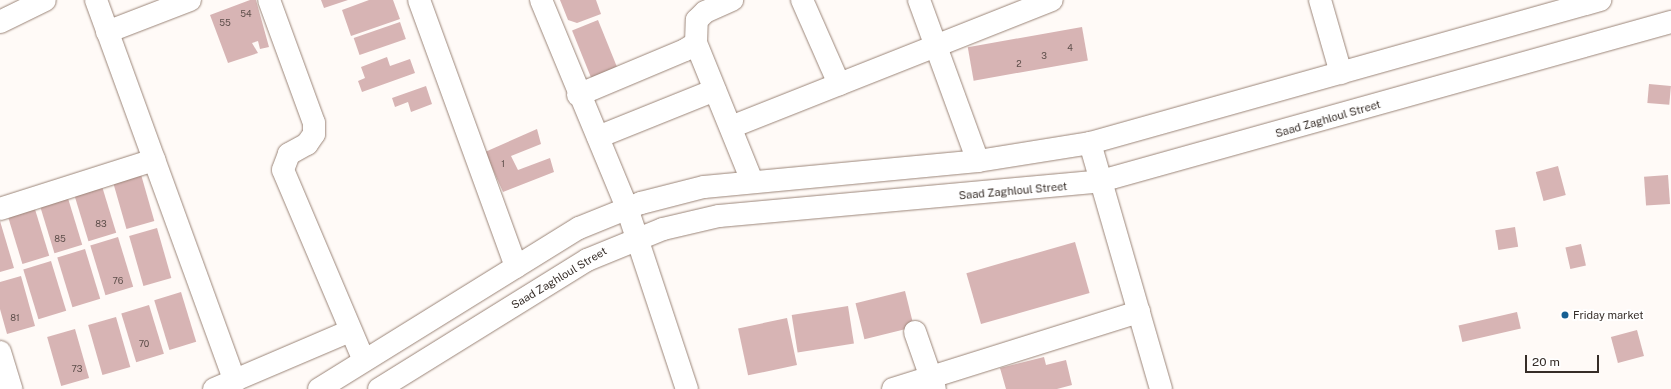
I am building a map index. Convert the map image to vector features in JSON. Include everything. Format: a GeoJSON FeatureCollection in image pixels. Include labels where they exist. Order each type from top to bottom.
{"type":"FeatureCollection","features":[{"type":"Feature","properties":{"kind":"street"},"geometry":{"type":"LineString","coordinates":[[96,0],[235,380]]}},
{"type":"Feature","properties":{"kind":"street"},"geometry":{"type":"LineString","coordinates":[[107,32],[190,0]]}},
{"type":"Feature","properties":{"kind":"street"},"geometry":{"type":"LineString","coordinates":[[269,0],[314,123],[314,134],[307,144],[289,154],[283,170],[350,332],[364,361]]}},
{"type":"Feature","properties":{"kind":"street"},"geometry":{"type":"LineString","coordinates":[[419,0],[516,267]]}},
{"type":"Feature","properties":{"kind":"street"},"geometry":{"type":"LineString","coordinates":[[541,0],[578,95],[598,137],[627,208],[635,238],[687,389]]}},
{"type":"Feature","properties":{"kind":"street"},"geometry":{"type":"LineString","coordinates":[[732,0],[705,12],[698,20],[696,43],[752,181]]}},
{"type":"Feature","properties":{"kind":"street"},"geometry":{"type":"LineString","coordinates":[[802,0],[839,84]]}},
{"type":"Feature","properties":{"kind":"street"},"geometry":{"type":"LineString","coordinates":[[918,0],[938,45],[978,161]]}},
{"type":"Feature","properties":{"kind":"street"},"geometry":{"type":"LineString","coordinates":[[1320,0],[1341,73]]}},
{"type":"Feature","properties":{"kind":"street"},"geometry":{"type":"LineString","coordinates":[[319,389],[578,228],[627,208],[674,193],[752,181],[978,161],[1090,143],[1600,0]]}},
{"type":"Feature","properties":{"kind":"street"},"geometry":{"type":"LineString","coordinates":[[731,127],[1046,1]]}},
{"type":"Feature","properties":{"kind":"street"},"geometry":{"type":"LineString","coordinates":[[0,22],[35,3]]}},
{"type":"Feature","properties":{"kind":"street","name":"Saad Zaghloul Street"},"geometry":{"type":"LineString","coordinates":[[378,389],[587,260],[635,238],[719,216],[1101,181],[1671,22]]}},
{"type":"Feature","properties":{"kind":"street"},"geometry":{"type":"LineString","coordinates":[[578,95],[696,43]]}},
{"type":"Feature","properties":{"kind":"street"},"geometry":{"type":"LineString","coordinates":[[598,137],[715,90]]}},
{"type":"Feature","properties":{"kind":"street"},"geometry":{"type":"LineString","coordinates":[[1090,143],[1161,389]]}},
{"type":"Feature","properties":{"kind":"street"},"geometry":{"type":"LineString","coordinates":[[0,209],[154,160]]}},
{"type":"Feature","properties":{"kind":"street"},"geometry":{"type":"LineString","coordinates":[[893,389],[932,384],[1139,312]]}},
{"type":"Feature","properties":{"kind":"street"},"geometry":{"type":"LineString","coordinates":[[214,389],[350,332]]}},
{"type":"Feature","properties":{"kind":"street"},"geometry":{"type":"LineString","coordinates":[[915,332],[932,384]]}},
{"type":"Feature","properties":{"kind":"street"},"geometry":{"type":"LineString","coordinates":[[0,352],[11,389]]}},
{"type":"Feature","properties":{"kind":"building"},"geometry":{"type":"Polygon","coordinates":[[[250,0],[256,0],[269,47],[260,49],[258,41],[252,43],[258,53],[228,63],[210,15],[250,0]]]}},
{"type":"Feature","properties":{"kind":"building"},"geometry":{"type":"Polygon","coordinates":[[[321,0],[348,0],[324,8],[321,0]]]}},
{"type":"Feature","properties":{"kind":"building"},"geometry":{"type":"Polygon","coordinates":[[[369,0],[393,0],[400,19],[351,36],[342,10],[369,0]]]}},
{"type":"Feature","properties":{"kind":"building"},"geometry":{"type":"Polygon","coordinates":[[[560,0],[596,0],[601,14],[577,23],[568,20],[560,0]]]}},
{"type":"Feature","properties":{"kind":"building"},"geometry":{"type":"Polygon","coordinates":[[[598,20],[620,74],[594,84],[572,30],[598,20]]]}},
{"type":"Feature","properties":{"kind":"building"},"geometry":{"type":"Polygon","coordinates":[[[400,22],[406,39],[360,55],[354,38],[400,22]]]}},
{"type":"Feature","properties":{"kind":"building"},"geometry":{"type":"Polygon","coordinates":[[[1082,27],[1088,60],[974,81],[968,47],[1082,27]]]}},
{"type":"Feature","properties":{"kind":"building"},"geometry":{"type":"Polygon","coordinates":[[[387,57],[390,66],[410,59],[415,73],[362,92],[358,81],[365,78],[361,67],[387,57]]]}},
{"type":"Feature","properties":{"kind":"building"},"geometry":{"type":"Polygon","coordinates":[[[1649,84],[1671,86],[1669,105],[1647,103],[1649,84]]]}},
{"type":"Feature","properties":{"kind":"building"},"geometry":{"type":"Polygon","coordinates":[[[426,86],[432,104],[411,112],[408,102],[395,107],[392,98],[426,86]]]}},
{"type":"Feature","properties":{"kind":"building"},"geometry":{"type":"Polygon","coordinates":[[[537,129],[541,144],[511,156],[518,170],[550,158],[554,172],[503,192],[485,152],[537,129]]]}},
{"type":"Feature","properties":{"kind":"building"},"geometry":{"type":"Polygon","coordinates":[[[1558,166],[1566,195],[1544,201],[1536,172],[1558,166]]]}},
{"type":"Feature","properties":{"kind":"building"},"geometry":{"type":"Polygon","coordinates":[[[140,171],[154,221],[126,229],[112,179],[140,171]]]}},
{"type":"Feature","properties":{"kind":"building"},"geometry":{"type":"Polygon","coordinates":[[[1668,175],[1670,204],[1646,206],[1644,177],[1668,175]]]}},
{"type":"Feature","properties":{"kind":"building"},"geometry":{"type":"Polygon","coordinates":[[[101,183],[116,233],[88,241],[73,191],[101,183]]]}},
{"type":"Feature","properties":{"kind":"building"},"geometry":{"type":"Polygon","coordinates":[[[67,195],[82,245],[54,253],[39,203],[67,195]]]}},
{"type":"Feature","properties":{"kind":"building"},"geometry":{"type":"Polygon","coordinates":[[[34,206],[49,256],[22,264],[7,214],[34,206]]]}},
{"type":"Feature","properties":{"kind":"building"},"geometry":{"type":"Polygon","coordinates":[[[0,221],[14,268],[0,272],[0,221]]]}},
{"type":"Feature","properties":{"kind":"building"},"geometry":{"type":"Polygon","coordinates":[[[1515,227],[1518,247],[1498,250],[1495,230],[1515,227]]]}},
{"type":"Feature","properties":{"kind":"building"},"geometry":{"type":"Polygon","coordinates":[[[157,228],[171,278],[143,286],[129,236],[157,228]]]}},
{"type":"Feature","properties":{"kind":"building"},"geometry":{"type":"Polygon","coordinates":[[[118,237],[133,287],[105,295],[90,245],[118,237]]]}},
{"type":"Feature","properties":{"kind":"building"},"geometry":{"type":"Polygon","coordinates":[[[1075,242],[1090,293],[981,324],[966,273],[1075,242]]]}},
{"type":"Feature","properties":{"kind":"building"},"geometry":{"type":"Polygon","coordinates":[[[1581,244],[1586,265],[1570,269],[1565,248],[1581,244]]]}},
{"type":"Feature","properties":{"kind":"building"},"geometry":{"type":"Polygon","coordinates":[[[85,249],[100,299],[72,307],[57,257],[85,249]]]}},
{"type":"Feature","properties":{"kind":"building"},"geometry":{"type":"Polygon","coordinates":[[[51,261],[66,311],[38,319],[23,269],[51,261]]]}},
{"type":"Feature","properties":{"kind":"building"},"geometry":{"type":"Polygon","coordinates":[[[21,276],[35,326],[7,334],[0,309],[0,282],[21,276]]]}},
{"type":"Feature","properties":{"kind":"building"},"geometry":{"type":"Polygon","coordinates":[[[905,291],[914,327],[864,339],[856,303],[905,291]]]}},
{"type":"Feature","properties":{"kind":"building"},"geometry":{"type":"Polygon","coordinates":[[[181,292],[196,342],[169,350],[154,300],[181,292]]]}},
{"type":"Feature","properties":{"kind":"building"},"geometry":{"type":"Polygon","coordinates":[[[149,305],[164,354],[136,362],[121,313],[149,305]]]}},
{"type":"Feature","properties":{"kind":"building"},"geometry":{"type":"Polygon","coordinates":[[[848,306],[854,344],[798,352],[792,315],[848,306]]]}},
{"type":"Feature","properties":{"kind":"building"},"geometry":{"type":"Polygon","coordinates":[[[1517,312],[1521,329],[1462,342],[1459,325],[1517,312]]]}},
{"type":"Feature","properties":{"kind":"building"},"geometry":{"type":"Polygon","coordinates":[[[116,317],[130,367],[102,375],[88,325],[116,317]]]}},
{"type":"Feature","properties":{"kind":"building"},"geometry":{"type":"Polygon","coordinates":[[[787,318],[797,365],[748,375],[738,328],[787,318]]]}},
{"type":"Feature","properties":{"kind":"building"},"geometry":{"type":"Polygon","coordinates":[[[75,329],[89,378],[61,386],[47,337],[75,329]]]}},
{"type":"Feature","properties":{"kind":"building"},"geometry":{"type":"Polygon","coordinates":[[[1637,330],[1644,356],[1618,363],[1611,337],[1637,330]]]}},
{"type":"Feature","properties":{"kind":"building"},"geometry":{"type":"Polygon","coordinates":[[[1044,357],[1046,365],[1066,360],[1072,385],[1057,389],[1006,389],[1000,368],[1044,357]]]}},
{"type":"Feature","properties":{"kind":"place","name":"Friday market"},"geometry":{"type":"Point","coordinates":[1565,315]}}]}
